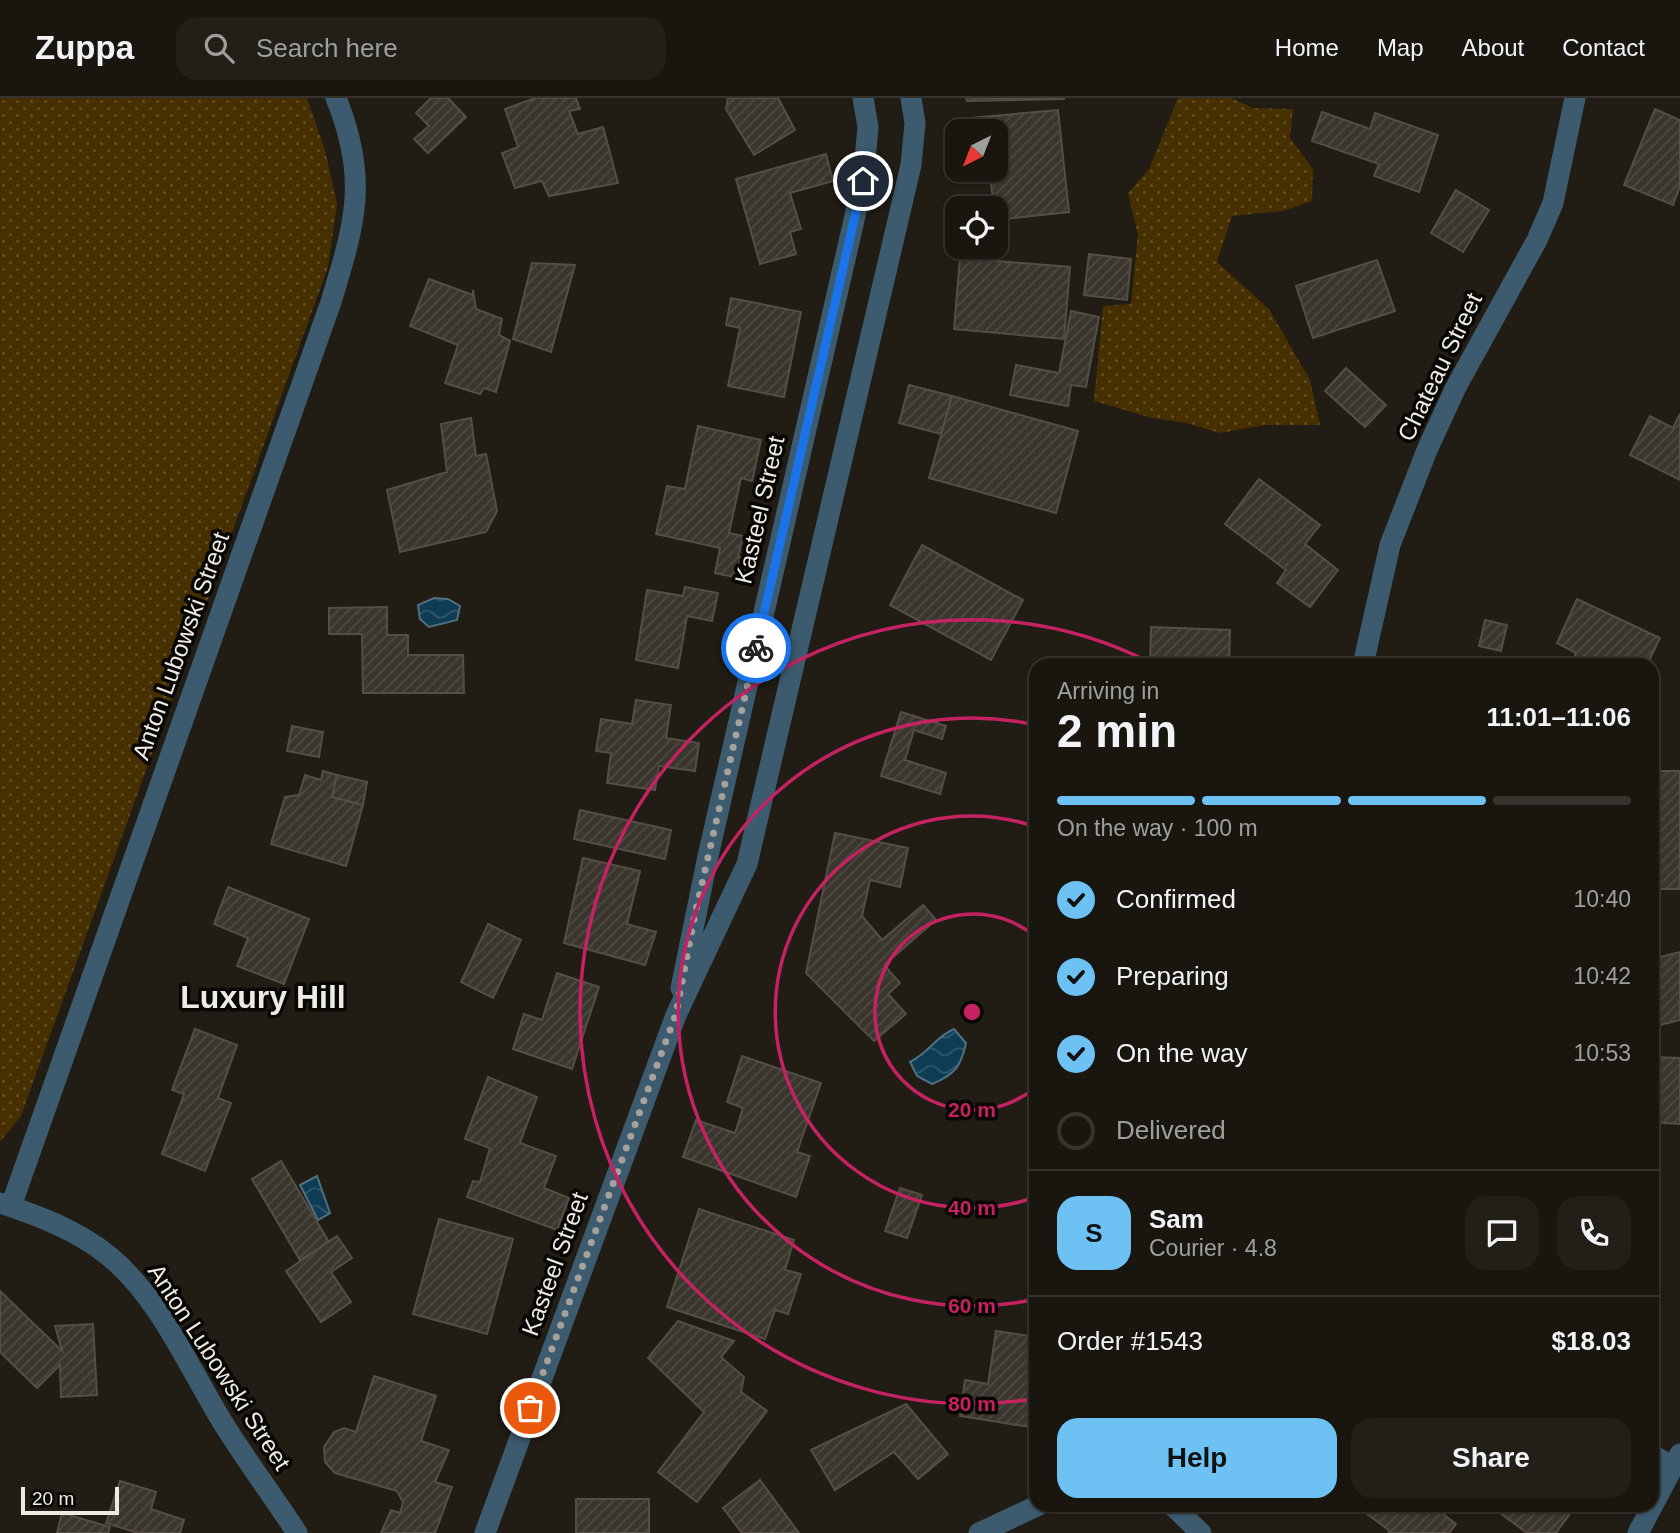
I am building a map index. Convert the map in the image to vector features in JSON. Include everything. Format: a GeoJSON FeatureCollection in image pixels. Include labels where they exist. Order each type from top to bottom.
{"type":"FeatureCollection","features":[{"type":"Feature","properties":{"kind":"street","name":"Anton Lubowski Street"},"geometry":{"type":"LineString","coordinates":[[298,1533],[224,1424],[137,1285],[112,1258],[85,1238],[5,1204],[353,230],[356,166],[336,98]]}},
{"type":"Feature","properties":{"kind":"street","name":"Kasteel Street"},"geometry":{"type":"LineString","coordinates":[[676,1014],[708,856],[863,181],[868,127],[863,98]]}},
{"type":"Feature","properties":{"kind":"street","name":"Kasteel Street"},"geometry":{"type":"LineString","coordinates":[[485,1533],[676,1014],[747,864],[912,165],[915,123],[911,98]]}},
{"type":"Feature","properties":{"kind":"street","name":"Chateau Street"},"geometry":{"type":"LineString","coordinates":[[1365,658],[1390,545],[1427,450],[1456,387],[1537,240],[1553,203],[1575,98]]}},
{"type":"Feature","properties":{"kind":"street"},"geometry":{"type":"LineString","coordinates":[[1659,1494],[1677,1460]]}},
{"type":"Feature","properties":{"kind":"street"},"geometry":{"type":"LineString","coordinates":[[979,1533],[1029,1510]]}},
{"type":"Feature","properties":{"kind":"street"},"geometry":{"type":"LineString","coordinates":[[1179,1512],[1201,1533]]}},
{"type":"Feature","properties":{"kind":"street"},"geometry":{"type":"LineString","coordinates":[[1638,1533],[1649,1512]]}},
{"type":"Feature","properties":{"kind":"lane"},"geometry":{"type":"LineString","coordinates":[[1659,1455],[1677,1460]]}},
{"type":"Feature","properties":{"kind":"shaded area"},"geometry":{"type":"Polygon","coordinates":[[[0,98],[307,98],[325,150],[337,204],[328,267],[21,1116],[0,1142],[0,98]]]}},
{"type":"Feature","properties":{"kind":"shaded area"},"geometry":{"type":"Polygon","coordinates":[[[1178,98],[1231,98],[1253,108],[1293,109],[1290,138],[1313,169],[1312,201],[1283,211],[1232,216],[1217,262],[1269,309],[1310,380],[1320,425],[1264,425],[1220,433],[1187,423],[1152,418],[1094,401],[1103,306],[1131,304],[1138,235],[1128,193],[1149,169],[1178,98]]]}},
{"type":"Feature","properties":{"kind":"water"},"geometry":{"type":"Polygon","coordinates":[[[434,598],[448,599],[460,606],[457,620],[429,627],[420,619],[418,605],[434,598]]]}},
{"type":"Feature","properties":{"kind":"water"},"geometry":{"type":"Polygon","coordinates":[[[954,1029],[966,1043],[962,1058],[955,1069],[932,1084],[917,1076],[910,1062],[954,1029]]]}},
{"type":"Feature","properties":{"kind":"water"},"geometry":{"type":"Polygon","coordinates":[[[317,1176],[330,1213],[318,1220],[300,1185],[317,1176]]]}},
{"type":"Feature","properties":{"kind":"building"},"geometry":{"type":"Polygon","coordinates":[[[431,98],[448,98],[466,117],[428,153],[414,139],[429,126],[416,113],[431,98]]]}},
{"type":"Feature","properties":{"kind":"building"},"geometry":{"type":"Polygon","coordinates":[[[535,98],[576,98],[580,109],[569,111],[578,134],[603,127],[618,183],[549,196],[542,181],[515,188],[502,153],[518,147],[505,109],[535,98]]]}},
{"type":"Feature","properties":{"kind":"building"},"geometry":{"type":"Polygon","coordinates":[[[728,98],[778,98],[795,130],[754,155],[726,109],[728,98]]]}},
{"type":"Feature","properties":{"kind":"building"},"geometry":{"type":"Polygon","coordinates":[[[966,98],[1064,98],[1064,99],[967,101],[966,98]]]}},
{"type":"Feature","properties":{"kind":"building"},"geometry":{"type":"Polygon","coordinates":[[[1655,109],[1680,120],[1680,186],[1673,205],[1624,185],[1655,109]]]}},
{"type":"Feature","properties":{"kind":"building"},"geometry":{"type":"Polygon","coordinates":[[[1058,110],[1069,212],[1008,219],[1008,196],[993,196],[991,182],[1008,182],[1008,119],[971,118],[1058,110]]]}},
{"type":"Feature","properties":{"kind":"building"},"geometry":{"type":"Polygon","coordinates":[[[1322,112],[1370,129],[1375,113],[1438,135],[1419,192],[1374,176],[1379,164],[1312,141],[1322,112]]]}},
{"type":"Feature","properties":{"kind":"building"},"geometry":{"type":"Polygon","coordinates":[[[826,154],[833,181],[790,193],[801,229],[790,232],[796,254],[760,264],[736,179],[826,154]]]}},
{"type":"Feature","properties":{"kind":"building"},"geometry":{"type":"Polygon","coordinates":[[[1456,190],[1489,210],[1463,252],[1431,233],[1456,190]]]}},
{"type":"Feature","properties":{"kind":"building"},"geometry":{"type":"Polygon","coordinates":[[[1089,254],[1131,259],[1127,300],[1084,295],[1089,254]]]}},
{"type":"Feature","properties":{"kind":"building"},"geometry":{"type":"Polygon","coordinates":[[[960,259],[1070,267],[1064,339],[954,329],[960,259]]]}},
{"type":"Feature","properties":{"kind":"building"},"geometry":{"type":"Polygon","coordinates":[[[1377,260],[1395,311],[1313,338],[1296,286],[1377,260]]]}},
{"type":"Feature","properties":{"kind":"building"},"geometry":{"type":"Polygon","coordinates":[[[532,263],[575,265],[551,352],[513,339],[532,263]]]}},
{"type":"Feature","properties":{"kind":"building"},"geometry":{"type":"Polygon","coordinates":[[[429,279],[473,295],[473,290],[476,309],[502,319],[499,335],[510,341],[496,392],[484,388],[480,394],[445,383],[458,345],[410,326],[429,279]]]}},
{"type":"Feature","properties":{"kind":"building"},"geometry":{"type":"Polygon","coordinates":[[[731,298],[801,312],[784,397],[728,386],[740,328],[726,325],[731,298]]]}},
{"type":"Feature","properties":{"kind":"building"},"geometry":{"type":"Polygon","coordinates":[[[1071,311],[1099,317],[1086,387],[1071,385],[1068,406],[1010,395],[1016,365],[1059,373],[1071,311]]]}},
{"type":"Feature","properties":{"kind":"building"},"geometry":{"type":"Polygon","coordinates":[[[1346,368],[1386,405],[1365,427],[1325,391],[1346,368]]]}},
{"type":"Feature","properties":{"kind":"building"},"geometry":{"type":"Polygon","coordinates":[[[909,385],[952,396],[941,434],[899,423],[909,385]]]}},
{"type":"Feature","properties":{"kind":"building"},"geometry":{"type":"Polygon","coordinates":[[[952,396],[1078,431],[1056,513],[929,478],[952,396]]]}},
{"type":"Feature","properties":{"kind":"building"},"geometry":{"type":"Polygon","coordinates":[[[1680,414],[1680,480],[1630,455],[1650,416],[1673,428],[1680,414]]]}},
{"type":"Feature","properties":{"kind":"building"},"geometry":{"type":"Polygon","coordinates":[[[471,418],[476,456],[486,454],[497,511],[486,532],[400,552],[387,490],[447,472],[441,424],[471,418]]]}},
{"type":"Feature","properties":{"kind":"building"},"geometry":{"type":"Polygon","coordinates":[[[698,426],[761,440],[752,481],[741,478],[729,533],[743,536],[738,557],[752,560],[748,580],[715,573],[720,548],[656,534],[667,486],[685,489],[698,426]]]}},
{"type":"Feature","properties":{"kind":"building"},"geometry":{"type":"Polygon","coordinates":[[[1259,479],[1320,525],[1305,544],[1338,570],[1310,607],[1277,583],[1286,570],[1225,524],[1259,479]]]}},
{"type":"Feature","properties":{"kind":"building"},"geometry":{"type":"Polygon","coordinates":[[[922,545],[1023,600],[991,660],[890,605],[922,545]]]}},
{"type":"Feature","properties":{"kind":"building"},"geometry":{"type":"Polygon","coordinates":[[[685,587],[718,593],[712,621],[687,616],[678,668],[636,660],[647,590],[683,596],[685,587]]]}},
{"type":"Feature","properties":{"kind":"building"},"geometry":{"type":"Polygon","coordinates":[[[1577,599],[1660,638],[1650,658],[1574,658],[1576,653],[1557,643],[1577,599]]]}},
{"type":"Feature","properties":{"kind":"building"},"geometry":{"type":"Polygon","coordinates":[[[387,607],[387,635],[408,635],[408,655],[463,655],[464,693],[363,693],[362,634],[329,634],[329,608],[387,607]]]}},
{"type":"Feature","properties":{"kind":"building"},"geometry":{"type":"Polygon","coordinates":[[[1485,620],[1507,625],[1501,651],[1479,646],[1485,620]]]}},
{"type":"Feature","properties":{"kind":"building"},"geometry":{"type":"Polygon","coordinates":[[[1151,627],[1230,630],[1229,658],[1150,658],[1151,627]]]}},
{"type":"Feature","properties":{"kind":"building"},"geometry":{"type":"Polygon","coordinates":[[[636,700],[671,705],[666,738],[699,743],[695,771],[659,766],[655,790],[607,783],[611,753],[596,751],[601,719],[632,724],[636,700]]]}},
{"type":"Feature","properties":{"kind":"building"},"geometry":{"type":"Polygon","coordinates":[[[901,712],[946,726],[942,739],[914,730],[905,760],[946,773],[940,794],[881,776],[901,712]]]}},
{"type":"Feature","properties":{"kind":"building"},"geometry":{"type":"Polygon","coordinates":[[[292,726],[323,732],[319,757],[287,751],[292,726]]]}},
{"type":"Feature","properties":{"kind":"building"},"geometry":{"type":"Polygon","coordinates":[[[323,771],[337,775],[332,797],[363,805],[346,866],[271,844],[285,797],[299,795],[305,775],[321,780],[323,771]]]}},
{"type":"Feature","properties":{"kind":"building"},"geometry":{"type":"Polygon","coordinates":[[[1659,771],[1680,771],[1680,889],[1659,889],[1659,771]]]}},
{"type":"Feature","properties":{"kind":"building"},"geometry":{"type":"Polygon","coordinates":[[[337,775],[367,782],[363,805],[332,797],[337,775]]]}},
{"type":"Feature","properties":{"kind":"building"},"geometry":{"type":"Polygon","coordinates":[[[580,810],[671,830],[665,859],[574,839],[580,810]]]}},
{"type":"Feature","properties":{"kind":"building"},"geometry":{"type":"Polygon","coordinates":[[[835,833],[908,848],[900,887],[870,880],[862,916],[882,940],[923,905],[936,920],[884,965],[900,983],[888,994],[906,1014],[874,1041],[806,973],[835,833]]]}},
{"type":"Feature","properties":{"kind":"building"},"geometry":{"type":"Polygon","coordinates":[[[583,858],[640,871],[627,924],[656,932],[645,965],[564,943],[583,858]]]}},
{"type":"Feature","properties":{"kind":"building"},"geometry":{"type":"Polygon","coordinates":[[[228,887],[309,919],[284,984],[237,966],[248,938],[214,924],[228,887]]]}},
{"type":"Feature","properties":{"kind":"building"},"geometry":{"type":"Polygon","coordinates":[[[488,924],[521,940],[493,998],[461,982],[488,924]]]}},
{"type":"Feature","properties":{"kind":"building"},"geometry":{"type":"Polygon","coordinates":[[[1680,952],[1680,1020],[1659,1025],[1659,957],[1680,952]]]}},
{"type":"Feature","properties":{"kind":"building"},"geometry":{"type":"Polygon","coordinates":[[[557,973],[599,987],[572,1069],[513,1049],[524,1014],[542,1020],[557,973]]]}},
{"type":"Feature","properties":{"kind":"building"},"geometry":{"type":"Polygon","coordinates":[[[195,1029],[237,1045],[218,1098],[231,1103],[205,1171],[162,1154],[184,1094],[172,1090],[195,1029]]]}},
{"type":"Feature","properties":{"kind":"building"},"geometry":{"type":"Polygon","coordinates":[[[742,1056],[821,1083],[797,1152],[810,1156],[796,1197],[683,1157],[696,1120],[735,1133],[743,1108],[727,1102],[742,1056]]]}},
{"type":"Feature","properties":{"kind":"building"},"geometry":{"type":"Polygon","coordinates":[[[1659,1057],[1680,1058],[1680,1124],[1659,1122],[1659,1057]]]}},
{"type":"Feature","properties":{"kind":"building"},"geometry":{"type":"Polygon","coordinates":[[[488,1077],[537,1097],[520,1143],[556,1156],[544,1188],[569,1198],[557,1230],[467,1197],[473,1181],[480,1182],[490,1148],[465,1139],[488,1077]]]}},
{"type":"Feature","properties":{"kind":"building"},"geometry":{"type":"Polygon","coordinates":[[[281,1161],[329,1242],[300,1260],[252,1179],[281,1161]]]}},
{"type":"Feature","properties":{"kind":"building"},"geometry":{"type":"Polygon","coordinates":[[[900,1188],[922,1195],[907,1238],[885,1231],[900,1188]]]}},
{"type":"Feature","properties":{"kind":"building"},"geometry":{"type":"Polygon","coordinates":[[[699,1209],[794,1240],[785,1270],[801,1274],[788,1314],[775,1310],[765,1339],[667,1307],[699,1209]]]}},
{"type":"Feature","properties":{"kind":"building"},"geometry":{"type":"Polygon","coordinates":[[[439,1219],[513,1239],[487,1334],[413,1314],[439,1219]]]}},
{"type":"Feature","properties":{"kind":"building"},"geometry":{"type":"Polygon","coordinates":[[[337,1236],[352,1258],[331,1272],[351,1302],[321,1322],[286,1271],[337,1236]]]}},
{"type":"Feature","properties":{"kind":"building"},"geometry":{"type":"Polygon","coordinates":[[[0,1291],[62,1351],[55,1326],[93,1324],[97,1395],[61,1397],[60,1365],[37,1388],[0,1352],[0,1291]]]}},
{"type":"Feature","properties":{"kind":"building"},"geometry":{"type":"Polygon","coordinates":[[[678,1321],[734,1341],[721,1357],[744,1377],[741,1392],[767,1411],[697,1502],[658,1472],[704,1412],[648,1358],[678,1321]]]}},
{"type":"Feature","properties":{"kind":"building"},"geometry":{"type":"Polygon","coordinates":[[[996,1331],[1029,1336],[1029,1427],[960,1416],[965,1380],[988,1384],[996,1331]]]}},
{"type":"Feature","properties":{"kind":"building"},"geometry":{"type":"Polygon","coordinates":[[[374,1376],[436,1396],[421,1441],[449,1450],[435,1482],[452,1487],[435,1533],[381,1533],[391,1510],[400,1513],[403,1502],[397,1491],[335,1473],[325,1462],[324,1447],[334,1432],[344,1428],[356,1432],[374,1376]]]}},
{"type":"Feature","properties":{"kind":"building"},"geometry":{"type":"Polygon","coordinates":[[[906,1404],[948,1454],[918,1479],[894,1452],[835,1490],[811,1450],[906,1404]]]}},
{"type":"Feature","properties":{"kind":"building"},"geometry":{"type":"Polygon","coordinates":[[[760,1480],[799,1533],[742,1533],[723,1508],[760,1480]]]}},
{"type":"Feature","properties":{"kind":"building"},"geometry":{"type":"Polygon","coordinates":[[[120,1481],[156,1492],[151,1509],[184,1520],[180,1533],[138,1533],[106,1523],[120,1481]]]}},
{"type":"Feature","properties":{"kind":"building"},"geometry":{"type":"Polygon","coordinates":[[[576,1499],[649,1499],[649,1533],[576,1533],[576,1499]]]}},
{"type":"Feature","properties":{"kind":"building"},"geometry":{"type":"Polygon","coordinates":[[[1364,1512],[1440,1512],[1456,1524],[1449,1533],[1388,1533],[1390,1531],[1364,1512]]]}},
{"type":"Feature","properties":{"kind":"building"},"geometry":{"type":"Polygon","coordinates":[[[1498,1512],[1571,1512],[1556,1533],[1527,1533],[1498,1512]]]}},
{"type":"Feature","properties":{"kind":"building"},"geometry":{"type":"Polygon","coordinates":[[[62,1513],[110,1527],[108,1533],[57,1533],[62,1513]]]}},
{"type":"Feature","properties":{"kind":"way so far"},"geometry":{"type":"LineString","coordinates":[[530,1408],[676,1014],[695,914],[756,648]]}},
{"type":"Feature","properties":{"kind":"district","name":"Luxury Hill"},"geometry":{"type":"Point","coordinates":[263,997]}},
{"type":"Feature","properties":{"kind":"route"},"geometry":{"type":"LineString","coordinates":[[756,648],[863,181]]}}]}
